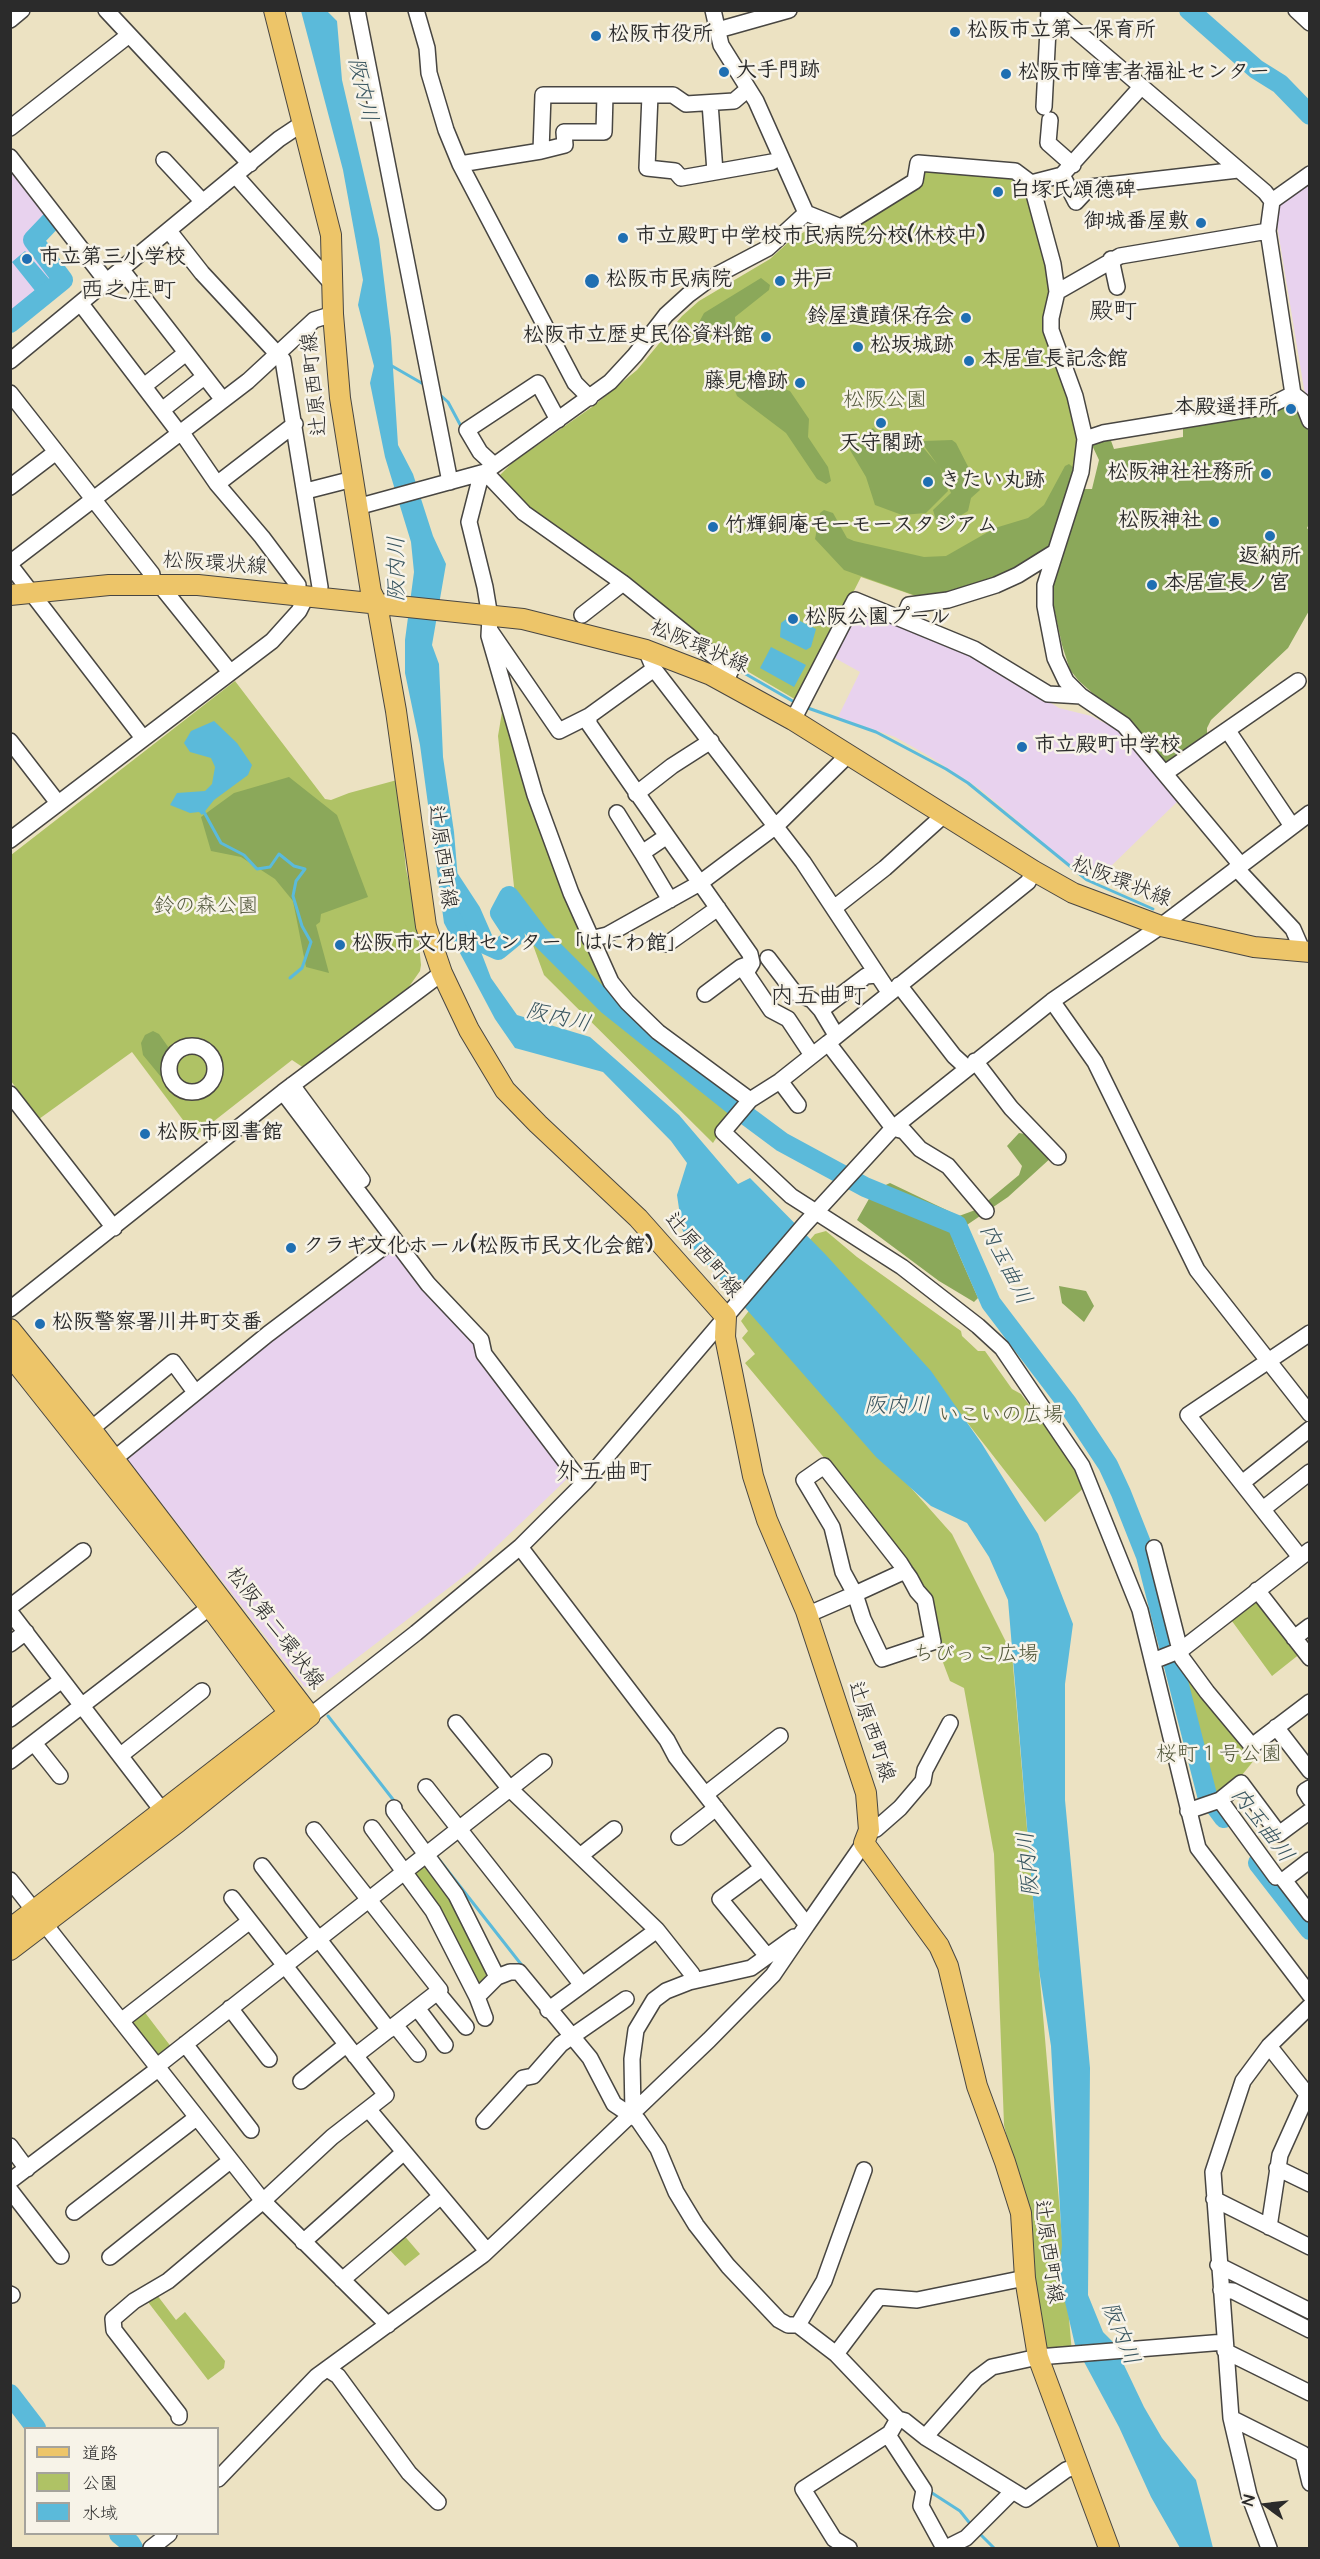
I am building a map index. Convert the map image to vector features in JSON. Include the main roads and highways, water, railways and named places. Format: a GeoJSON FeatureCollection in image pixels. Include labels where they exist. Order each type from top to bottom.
{"type":"FeatureCollection","features":[{"type":"Feature","properties":{"kind":"main road","name":"辻原西町線"},"geometry":{"type":"LineString","coordinates":[[274,10],[331,235],[333,314],[340,399],[352,479],[361,506],[372,592],[381,605],[426,926],[442,974],[474,1039],[513,1099],[638,1218],[726,1317],[725,1337],[747,1454],[767,1520],[806,1611],[864,1786],[869,1814],[866,1837],[939,1946],[948,1966],[977,2086],[1021,2213],[1025,2278],[1046,2358],[1077,2466],[1109,2548]]}},
{"type":"Feature","properties":{"kind":"main road","name":"松阪環状線"},"geometry":{"type":"LineString","coordinates":[[10,595],[156,580],[198,585],[308,590],[381,605],[485,621],[523,619],[646,650],[724,682],[793,720],[847,756],[1073,893],[1161,926],[1254,947],[1306,952]]}},
{"type":"Feature","properties":{"kind":"main road","name":"松阪第二環状線"},"geometry":{"type":"LineString","coordinates":[[10,1329],[91,1429],[310,1716],[187,1815],[40,1918],[10,1929]]}},
{"type":"Feature","properties":{"kind":"main road","name":"松阪第二環状線"},"geometry":{"type":"LineString","coordinates":[[10,1355],[210,1607],[289,1713],[164,1813],[40,1918],[10,1950]]}},
{"type":"Feature","properties":{"kind":"water","name":"阪内川"},"geometry":{"type":"Polygon","coordinates":[[[301,11],[327,11],[337,21],[342,80],[379,239],[391,338],[398,445],[413,474],[433,536],[446,564],[432,645],[439,664],[443,757],[454,832],[458,880],[468,918],[491,978],[517,1015],[590,1037],[679,1115],[738,1184],[750,1178],[826,1255],[931,1371],[982,1444],[1038,1534],[1073,1624],[1065,1684],[1065,1800],[1090,2068],[1088,2295],[1103,2332],[1113,2342],[1144,2407],[1162,2438],[1196,2480],[1213,2548],[1180,2548],[1151,2497],[1119,2427],[1075,2345],[1059,2276],[1062,2245],[1051,2046],[1039,1970],[1008,1600],[989,1557],[967,1523],[931,1506],[876,1457],[690,1245],[682,1229],[677,1195],[687,1163],[671,1141],[603,1072],[515,1048],[495,1019],[444,923],[420,745],[405,673],[405,640],[414,572],[411,542],[385,457],[370,383],[374,366],[358,305],[363,280],[343,170],[301,11]]]}},
{"type":"Feature","properties":{"kind":"water"},"geometry":{"type":"Polygon","coordinates":[[[25,251],[50,280],[36,292],[12,262],[25,251]]]}},
{"type":"Feature","properties":{"kind":"water"},"geometry":{"type":"Polygon","coordinates":[[[790,616],[816,629],[811,647],[806,650],[780,637],[781,623],[790,616]]]}},
{"type":"Feature","properties":{"kind":"water"},"geometry":{"type":"Polygon","coordinates":[[[771,647],[806,665],[794,687],[760,668],[771,647]]]}},
{"type":"Feature","properties":{"kind":"water"},"geometry":{"type":"Polygon","coordinates":[[[214,721],[237,743],[252,765],[248,775],[214,800],[202,815],[199,812],[190,813],[170,805],[177,793],[205,791],[212,784],[215,767],[211,758],[190,752],[184,743],[191,731],[214,721]]]}},
{"type":"Feature","properties":{"kind":"waterway"},"geometry":{"type":"LineString","coordinates":[[1189,10],[1256,69],[1280,84],[1310,115]]}},
{"type":"Feature","properties":{"kind":"waterway"},"geometry":{"type":"LineString","coordinates":[[10,323],[63,280],[33,240],[52,220]]}},
{"type":"Feature","properties":{"kind":"waterway"},"geometry":{"type":"LineString","coordinates":[[392,366],[425,385]]}},
{"type":"Feature","properties":{"kind":"waterway"},"geometry":{"type":"LineString","coordinates":[[438,393],[448,402],[463,430]]}},
{"type":"Feature","properties":{"kind":"waterway"},"geometry":{"type":"LineString","coordinates":[[737,669],[796,703]]}},
{"type":"Feature","properties":{"kind":"waterway"},"geometry":{"type":"LineString","coordinates":[[805,707],[876,732],[946,769],[968,783],[1087,880],[1153,909]]}},
{"type":"Feature","properties":{"kind":"waterway"},"geometry":{"type":"LineString","coordinates":[[204,812],[221,843],[244,855],[257,869],[270,867],[279,854],[294,866],[305,869],[296,881],[293,896],[302,926],[311,942],[302,968],[290,978]]}},
{"type":"Feature","properties":{"kind":"waterway","name":"内玉曲川"},"geometry":{"type":"LineString","coordinates":[[450,880],[471,912],[485,944],[498,950],[515,936],[500,913],[509,896],[540,937],[608,1005],[782,1142],[865,1187],[957,1225],[991,1303],[1067,1403],[1108,1465],[1121,1493],[1146,1556],[1207,1795],[1224,1818]]}},
{"type":"Feature","properties":{"kind":"waterway"},"geometry":{"type":"LineString","coordinates":[[328,1716],[395,1802]]}},
{"type":"Feature","properties":{"kind":"waterway"},"geometry":{"type":"LineString","coordinates":[[437,1857],[524,1968]]}},
{"type":"Feature","properties":{"kind":"waterway","name":"内玉曲川"},"geometry":{"type":"LineString","coordinates":[[1258,1863],[1310,1930]]}},
{"type":"Feature","properties":{"kind":"waterway"},"geometry":{"type":"LineString","coordinates":[[10,2394],[35,2427]]}},
{"type":"Feature","properties":{"kind":"waterway"},"geometry":{"type":"LineString","coordinates":[[929,2491],[960,2511],[972,2526]]}},
{"type":"Feature","properties":{"kind":"waterway"},"geometry":{"type":"LineString","coordinates":[[979,2533],[994,2548]]}},
{"type":"Feature","properties":{"kind":"waterway"},"geometry":{"type":"LineString","coordinates":[[120,2535],[133,2548]]}},
{"type":"Feature","properties":{"kind":"place","name":"松阪市立第一保育所"},"geometry":{"type":"Point","coordinates":[955,32]}},
{"type":"Feature","properties":{"kind":"place","name":"松阪市役所"},"geometry":{"type":"Point","coordinates":[596,36]}},
{"type":"Feature","properties":{"kind":"place","name":"大手門跡"},"geometry":{"type":"Point","coordinates":[724,72]}},
{"type":"Feature","properties":{"kind":"place","name":"松阪市障害者福祉センター"},"geometry":{"type":"Point","coordinates":[1006,74]}},
{"type":"Feature","properties":{"kind":"place","name":"白塚氏頌德碑"},"geometry":{"type":"Point","coordinates":[998,192]}},
{"type":"Feature","properties":{"kind":"place","name":"御城番屋敷"},"geometry":{"type":"Point","coordinates":[1201,223]}},
{"type":"Feature","properties":{"kind":"place","name":"市立殿町中学校市民病院分校(休校中)"},"geometry":{"type":"Point","coordinates":[623,238]}},
{"type":"Feature","properties":{"kind":"place","name":"市立第三小学校"},"geometry":{"type":"Point","coordinates":[27,259]}},
{"type":"Feature","properties":{"kind":"place","name":"松阪市民病院"},"geometry":{"type":"Point","coordinates":[592,281]}},
{"type":"Feature","properties":{"kind":"place","name":"井戸"},"geometry":{"type":"Point","coordinates":[780,281]}},
{"type":"Feature","properties":{"kind":"place","name":"鈴屋遺蹟保存会"},"geometry":{"type":"Point","coordinates":[966,318]}},
{"type":"Feature","properties":{"kind":"place","name":"松阪市立歴史民俗資料館"},"geometry":{"type":"Point","coordinates":[766,337]}},
{"type":"Feature","properties":{"kind":"place","name":"松坂城跡"},"geometry":{"type":"Point","coordinates":[858,347]}},
{"type":"Feature","properties":{"kind":"place","name":"本居宣長記念館"},"geometry":{"type":"Point","coordinates":[969,361]}},
{"type":"Feature","properties":{"kind":"place","name":"藤見櫓跡"},"geometry":{"type":"Point","coordinates":[800,383]}},
{"type":"Feature","properties":{"kind":"place","name":"本殿遥拝所"},"geometry":{"type":"Point","coordinates":[1291,409]}},
{"type":"Feature","properties":{"kind":"place","name":"天守閣跡"},"geometry":{"type":"Point","coordinates":[881,423]}},
{"type":"Feature","properties":{"kind":"place","name":"松阪神社社務所"},"geometry":{"type":"Point","coordinates":[1266,474]}},
{"type":"Feature","properties":{"kind":"place","name":"きたい丸跡"},"geometry":{"type":"Point","coordinates":[928,482]}},
{"type":"Feature","properties":{"kind":"place","name":"松阪神社"},"geometry":{"type":"Point","coordinates":[1214,522]}},
{"type":"Feature","properties":{"kind":"place","name":"竹輝銅庵モーモースタジアム"},"geometry":{"type":"Point","coordinates":[713,527]}},
{"type":"Feature","properties":{"kind":"place","name":"返納所"},"geometry":{"type":"Point","coordinates":[1270,536]}},
{"type":"Feature","properties":{"kind":"place","name":"本居宣長ノ宮"},"geometry":{"type":"Point","coordinates":[1152,585]}},
{"type":"Feature","properties":{"kind":"place","name":"松阪公園プール"},"geometry":{"type":"Point","coordinates":[793,619]}},
{"type":"Feature","properties":{"kind":"place","name":"市立殿町中学校"},"geometry":{"type":"Point","coordinates":[1022,747]}},
{"type":"Feature","properties":{"kind":"place","name":"松阪市文化財センター「はにわ館」"},"geometry":{"type":"Point","coordinates":[340,945]}},
{"type":"Feature","properties":{"kind":"place","name":"松阪市図書館"},"geometry":{"type":"Point","coordinates":[145,1134]}},
{"type":"Feature","properties":{"kind":"place","name":"クラギ文化ホール(松阪市民文化会館)"},"geometry":{"type":"Point","coordinates":[291,1248]}},
{"type":"Feature","properties":{"kind":"place","name":"松阪警察署川井町交番"},"geometry":{"type":"Point","coordinates":[40,1324]}},
{"type":"Feature","properties":{"kind":"district","name":"西之庄町"},"geometry":{"type":"Point","coordinates":[128,292]}},
{"type":"Feature","properties":{"kind":"district","name":"殿町"},"geometry":{"type":"Point","coordinates":[1113,313]}},
{"type":"Feature","properties":{"kind":"district","name":"内五曲町"},"geometry":{"type":"Point","coordinates":[818,998]}},
{"type":"Feature","properties":{"kind":"district","name":"外五曲町"},"geometry":{"type":"Point","coordinates":[604,1474]}},
{"type":"Feature","properties":{"kind":"park label","name":"松阪公園"},"geometry":{"type":"Point","coordinates":[885,402]}},
{"type":"Feature","properties":{"kind":"park label","name":"鈴の森公園"},"geometry":{"type":"Point","coordinates":[206,908]}},
{"type":"Feature","properties":{"kind":"park label","name":"いこいの広場"},"geometry":{"type":"Point","coordinates":[1001,1417]}},
{"type":"Feature","properties":{"kind":"park label","name":"ちびっこ広場"},"geometry":{"type":"Point","coordinates":[976,1656]}},
{"type":"Feature","properties":{"kind":"park label","name":"桜町１号公園"},"geometry":{"type":"Point","coordinates":[1219,1756]}}]}
